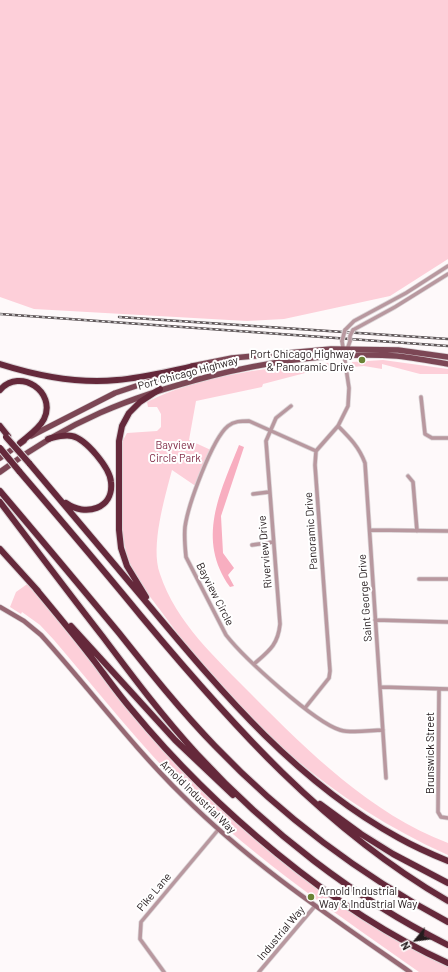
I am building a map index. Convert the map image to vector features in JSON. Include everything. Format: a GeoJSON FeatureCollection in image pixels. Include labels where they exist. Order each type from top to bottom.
{"type":"FeatureCollection","features":[{"type":"Feature","properties":{"kind":"highway"},"geometry":{"type":"LineString","coordinates":[[0,364],[42,376],[71,380],[102,381],[118,380],[195,366]]}},
{"type":"Feature","properties":{"kind":"highway"},"geometry":{"type":"LineString","coordinates":[[0,390],[12,381],[25,381],[37,386],[45,398],[47,412],[44,418],[37,428],[18,445]]}},
{"type":"Feature","properties":{"kind":"highway"},"geometry":{"type":"LineString","coordinates":[[160,389],[135,407],[122,426],[118,451],[119,539],[123,557],[132,575],[149,602],[180,643]]}},
{"type":"Feature","properties":{"kind":"highway"},"geometry":{"type":"LineString","coordinates":[[0,426],[7,437]]}},
{"type":"Feature","properties":{"kind":"highway"},"geometry":{"type":"LineString","coordinates":[[0,430],[18,445],[29,463],[180,643],[237,708],[276,746],[313,779],[360,814],[398,837],[448,861]]}},
{"type":"Feature","properties":{"kind":"highway"},"geometry":{"type":"LineString","coordinates":[[48,439],[59,436],[72,436],[83,442],[107,469],[112,483],[111,490],[105,502],[89,511],[76,510],[52,490]]}},
{"type":"Feature","properties":{"kind":"highway"},"geometry":{"type":"LineString","coordinates":[[0,448],[202,688],[268,759],[329,816],[404,873],[448,901]]}},
{"type":"Feature","properties":{"kind":"highway"},"geometry":{"type":"LineString","coordinates":[[0,491],[177,704],[236,767],[300,824],[346,859],[448,922]]}},
{"type":"Feature","properties":{"kind":"highway"},"geometry":{"type":"LineString","coordinates":[[0,502],[162,714],[211,769],[253,810]]}},
{"type":"Feature","properties":{"kind":"highway"},"geometry":{"type":"LineString","coordinates":[[0,549],[195,760],[226,790],[253,810],[335,877],[403,920],[448,945]]}},
{"type":"Feature","properties":{"kind":"highway"},"geometry":{"type":"LineString","coordinates":[[36,589],[142,722],[180,763],[238,818],[286,860],[350,907],[405,941],[448,963]]}},
{"type":"Feature","properties":{"kind":"highway"},"geometry":{"type":"LineString","coordinates":[[309,797],[386,850],[448,883]]}},
{"type":"Feature","properties":{"kind":"main road","name":"Port Chicago Highway"},"geometry":{"type":"LineString","coordinates":[[0,458],[18,445],[70,415],[115,393],[195,366],[232,358],[345,349],[398,350],[448,357]]}},
{"type":"Feature","properties":{"kind":"main road","name":"Port Chicago Highway"},"geometry":{"type":"LineString","coordinates":[[0,472],[28,451],[48,439],[73,425],[119,404],[160,389],[260,364],[345,356],[397,356],[448,364]]}},
{"type":"Feature","properties":{"kind":"street"},"geometry":{"type":"LineString","coordinates":[[316,451],[338,426],[346,412],[349,400],[345,349],[342,341],[345,330],[354,321],[406,293],[448,266]]}},
{"type":"Feature","properties":{"kind":"street"},"geometry":{"type":"LineString","coordinates":[[345,349],[350,341],[350,336],[353,330],[395,307],[448,274]]}},
{"type":"Feature","properties":{"kind":"street"},"geometry":{"type":"LineString","coordinates":[[421,398],[425,434],[432,438],[448,438]]}},
{"type":"Feature","properties":{"kind":"street"},"geometry":{"type":"LineString","coordinates":[[271,429],[276,418],[291,406]]}},
{"type":"Feature","properties":{"kind":"street","name":"Bayview Circle"},"geometry":{"type":"LineString","coordinates":[[316,451],[271,429],[244,421],[234,422],[226,428],[213,451],[190,504],[185,526],[184,545],[189,566],[226,635],[234,646],[305,708],[327,724],[343,731],[383,730]]}},
{"type":"Feature","properties":{"kind":"street","name":"Saint George Drive"},"geometry":{"type":"LineString","coordinates":[[338,426],[355,442],[365,463],[386,778]]}},
{"type":"Feature","properties":{"kind":"street","name":"Riverview Drive"},"geometry":{"type":"LineString","coordinates":[[254,664],[271,650],[279,636],[280,624],[266,441],[271,429]]}},
{"type":"Feature","properties":{"kind":"street","name":"Panoramic Drive"},"geometry":{"type":"LineString","coordinates":[[305,708],[329,678],[330,667],[315,465],[316,451]]}},
{"type":"Feature","properties":{"kind":"street"},"geometry":{"type":"LineString","coordinates":[[408,476],[413,482],[417,531]]}},
{"type":"Feature","properties":{"kind":"street"},"geometry":{"type":"LineString","coordinates":[[253,494],[269,492]]}},
{"type":"Feature","properties":{"kind":"street"},"geometry":{"type":"LineString","coordinates":[[370,530],[448,531]]}},
{"type":"Feature","properties":{"kind":"street"},"geometry":{"type":"LineString","coordinates":[[252,545],[273,542]]}},
{"type":"Feature","properties":{"kind":"street"},"geometry":{"type":"LineString","coordinates":[[419,579],[448,580]]}},
{"type":"Feature","properties":{"kind":"street","name":"Arnold Industrial Way"},"geometry":{"type":"LineString","coordinates":[[0,607],[24,621],[41,636],[155,768],[218,830],[315,906],[410,972]]}},
{"type":"Feature","properties":{"kind":"street"},"geometry":{"type":"LineString","coordinates":[[375,620],[448,622]]}},
{"type":"Feature","properties":{"kind":"street"},"geometry":{"type":"LineString","coordinates":[[381,686],[448,689]]}},
{"type":"Feature","properties":{"kind":"street","name":"Brunswick Street"},"geometry":{"type":"LineString","coordinates":[[439,689],[438,812],[441,817],[448,818]]}},
{"type":"Feature","properties":{"kind":"street","name":"Pike Lane"},"geometry":{"type":"LineString","coordinates":[[164,972],[140,939],[141,922],[218,830]]}},
{"type":"Feature","properties":{"kind":"street","name":"Industrial Way"},"geometry":{"type":"LineString","coordinates":[[259,972],[315,906]]}},
{"type":"Feature","properties":{"kind":"green space"},"geometry":{"type":"Polygon","coordinates":[[[0,0],[448,0],[448,259],[390,296],[284,319],[247,321],[34,309],[0,297],[0,0]]]}},
{"type":"Feature","properties":{"kind":"green space"},"geometry":{"type":"Polygon","coordinates":[[[383,360],[448,369],[448,374],[420,374],[382,364],[382,369],[364,366],[353,367],[352,362],[383,360]]]}},
{"type":"Feature","properties":{"kind":"green space","name":"Bayview Circle Park"},"geometry":{"type":"Polygon","coordinates":[[[317,363],[340,363],[341,369],[309,372],[263,384],[262,387],[196,401],[189,440],[213,451],[197,487],[172,470],[162,507],[158,536],[157,563],[167,592],[176,609],[199,639],[225,668],[274,717],[342,780],[393,815],[448,843],[448,855],[365,811],[291,756],[257,725],[195,656],[166,618],[137,578],[126,551],[121,511],[122,442],[127,433],[157,431],[161,427],[161,414],[157,407],[148,407],[147,402],[187,386],[230,375],[317,363]]]}},
{"type":"Feature","properties":{"kind":"green space"},"geometry":{"type":"Polygon","coordinates":[[[30,582],[161,743],[264,841],[355,911],[448,963],[448,972],[419,972],[329,909],[271,865],[214,818],[170,775],[40,625],[22,612],[21,614],[10,607],[16,592],[30,582]]]}},
{"type":"Feature","properties":{"kind":"shaded area"},"geometry":{"type":"Polygon","coordinates":[[[239,445],[244,447],[221,516],[223,553],[234,568],[228,575],[234,586],[230,587],[220,569],[214,551],[213,534],[219,498],[239,445]]]}},
{"type":"Feature","properties":{"kind":"railway"},"geometry":{"type":"LineString","coordinates":[[0,314],[448,346]]}},
{"type":"Feature","properties":{"kind":"railway"},"geometry":{"type":"LineString","coordinates":[[119,317],[448,339]]}},
{"type":"Feature","properties":{"kind":"place","name":"Port Chicago Highway & Panoramic Drive"},"geometry":{"type":"Point","coordinates":[362,360]}},
{"type":"Feature","properties":{"kind":"place","name":"Arnold Industrial Way & Industrial Way"},"geometry":{"type":"Point","coordinates":[311,897]}}]}
